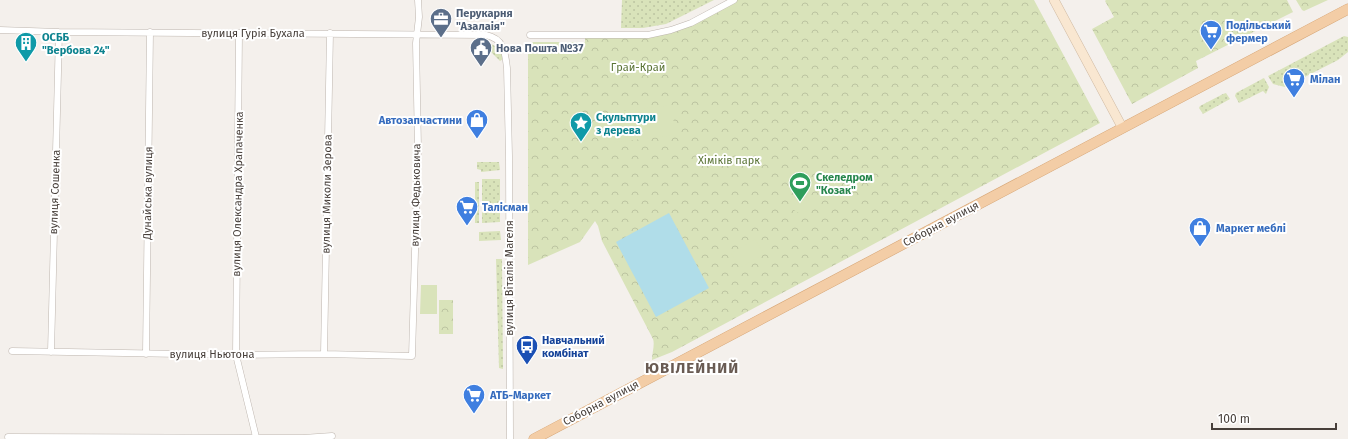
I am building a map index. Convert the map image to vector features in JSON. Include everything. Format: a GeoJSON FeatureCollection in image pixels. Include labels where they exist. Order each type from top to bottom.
{"type":"FeatureCollection","features":[{"type":"Feature","properties":{"kind":"main road","name":"Соборна вулиця"},"geometry":{"type":"LineString","coordinates":[[534,439],[1122,127],[1348,9]]}},
{"type":"Feature","properties":{"kind":"street"},"geometry":{"type":"LineString","coordinates":[[417,34],[418,0]]}},
{"type":"Feature","properties":{"kind":"street"},"geometry":{"type":"LineString","coordinates":[[530,35],[648,34],[666,32],[691,23],[734,0]]}},
{"type":"Feature","properties":{"kind":"street"},"geometry":{"type":"LineString","coordinates":[[1054,0],[1122,127]]}},
{"type":"Feature","properties":{"kind":"street","name":"вулиця Гурія Бухала"},"geometry":{"type":"LineString","coordinates":[[0,30],[59,32],[486,35],[494,37],[502,45]]}},
{"type":"Feature","properties":{"kind":"street","name":"вулиця Сошенка"},"geometry":{"type":"LineString","coordinates":[[51,352],[59,32]]}},
{"type":"Feature","properties":{"kind":"street","name":"Дунайська вулиця"},"geometry":{"type":"LineString","coordinates":[[146,354],[150,32]]}},
{"type":"Feature","properties":{"kind":"street","name":"вулиця Олександра Храпаченка"},"geometry":{"type":"LineString","coordinates":[[239,33],[236,355],[256,437]]}},
{"type":"Feature","properties":{"kind":"street","name":"вулиця Миколи Зерова"},"geometry":{"type":"LineString","coordinates":[[324,354],[330,33]]}},
{"type":"Feature","properties":{"kind":"street","name":"вулиця Федьковича"},"geometry":{"type":"LineString","coordinates":[[412,356],[418,148],[417,34]]}},
{"type":"Feature","properties":{"kind":"street","name":"вулиця Віталія Магеля"},"geometry":{"type":"LineString","coordinates":[[502,45],[506,56],[507,68],[509,156],[510,439]]}},
{"type":"Feature","properties":{"kind":"street","name":"вулиця Ньютона"},"geometry":{"type":"LineString","coordinates":[[12,352],[412,356]]}},
{"type":"Feature","properties":{"kind":"street"},"geometry":{"type":"LineString","coordinates":[[8,437],[303,438],[332,436]]}},
{"type":"Feature","properties":{"kind":"green space"},"geometry":{"type":"Polygon","coordinates":[[[622,0],[714,0],[666,24],[643,28],[621,28],[622,0]]]}},
{"type":"Feature","properties":{"kind":"green space","name":"Хіміків парк"},"geometry":{"type":"Polygon","coordinates":[[[734,0],[1034,0],[1100,123],[672,352],[652,360],[654,344],[653,339],[602,241],[595,221],[580,242],[528,265],[528,42],[585,42],[585,35],[648,35],[671,30],[734,0]]]}},
{"type":"Feature","properties":{"kind":"green space"},"geometry":{"type":"Polygon","coordinates":[[[1287,0],[1293,12],[1196,61],[1198,68],[1132,104],[1092,29],[1114,17],[1105,1],[1287,0]]]}},
{"type":"Feature","properties":{"kind":"green space"},"geometry":{"type":"Polygon","coordinates":[[[1296,0],[1328,0],[1304,11],[1296,0]]]}},
{"type":"Feature","properties":{"kind":"green space"},"geometry":{"type":"Polygon","coordinates":[[[1344,36],[1348,37],[1348,52],[1338,60],[1285,87],[1273,84],[1268,76],[1344,36]]]}},
{"type":"Feature","properties":{"kind":"green space"},"geometry":{"type":"Polygon","coordinates":[[[481,42],[496,46],[501,51],[503,59],[500,61],[481,42]]]}},
{"type":"Feature","properties":{"kind":"green space"},"geometry":{"type":"Polygon","coordinates":[[[1264,78],[1269,87],[1266,94],[1263,91],[1239,103],[1235,96],[1236,93],[1264,78]]]}},
{"type":"Feature","properties":{"kind":"green space"},"geometry":{"type":"Polygon","coordinates":[[[1226,93],[1230,99],[1203,114],[1199,108],[1200,106],[1226,93]]]}},
{"type":"Feature","properties":{"kind":"green space"},"geometry":{"type":"Polygon","coordinates":[[[672,105],[675,135],[609,143],[606,113],[672,105]]]}},
{"type":"Feature","properties":{"kind":"green space"},"geometry":{"type":"Polygon","coordinates":[[[477,162],[499,162],[500,170],[481,172],[481,170],[477,169],[477,162]]]}},
{"type":"Feature","properties":{"kind":"green space"},"geometry":{"type":"Polygon","coordinates":[[[482,179],[500,179],[500,222],[482,223],[482,179]]]}},
{"type":"Feature","properties":{"kind":"green space"},"geometry":{"type":"Polygon","coordinates":[[[475,182],[479,182],[479,223],[475,223],[475,182]]]}},
{"type":"Feature","properties":{"kind":"green space","name":"Скеледром \"Козак\""},"geometry":{"type":"Polygon","coordinates":[[[798,192],[805,193],[810,204],[808,209],[803,214],[795,211],[791,204],[792,198],[798,192]]]}},
{"type":"Feature","properties":{"kind":"green space"},"geometry":{"type":"Polygon","coordinates":[[[500,231],[501,240],[479,241],[479,232],[500,231]]]}},
{"type":"Feature","properties":{"kind":"green space"},"geometry":{"type":"Polygon","coordinates":[[[755,239],[764,254],[740,268],[731,253],[755,239]]]}},
{"type":"Feature","properties":{"kind":"green space"},"geometry":{"type":"Polygon","coordinates":[[[496,259],[502,259],[503,369],[499,368],[496,259]]]}},
{"type":"Feature","properties":{"kind":"green space"},"geometry":{"type":"Polygon","coordinates":[[[421,285],[437,285],[437,314],[420,314],[421,285]]]}},
{"type":"Feature","properties":{"kind":"green space"},"geometry":{"type":"Polygon","coordinates":[[[439,300],[453,300],[453,334],[439,334],[439,300]]]}},
{"type":"Feature","properties":{"kind":"water"},"geometry":{"type":"Polygon","coordinates":[[[669,213],[709,288],[656,317],[616,242],[669,213]]]}},
{"type":"Feature","properties":{"kind":"place","name":"Перукарня \"Азалаія\""},"geometry":{"type":"Point","coordinates":[441,38]}},
{"type":"Feature","properties":{"kind":"place","name":"Подільський фермер"},"geometry":{"type":"Point","coordinates":[1211,50]}},
{"type":"Feature","properties":{"kind":"place","name":"ОСББ \"Вербова 24\""},"geometry":{"type":"Point","coordinates":[26,62]}},
{"type":"Feature","properties":{"kind":"place","name":"Нова Пошта №37"},"geometry":{"type":"Point","coordinates":[481,68]}},
{"type":"Feature","properties":{"kind":"place","name":"Мілан"},"geometry":{"type":"Point","coordinates":[1294,98]}},
{"type":"Feature","properties":{"kind":"place","name":"Автозапчастини"},"geometry":{"type":"Point","coordinates":[477,140]}},
{"type":"Feature","properties":{"kind":"place","name":"Скульптури з дерева"},"geometry":{"type":"Point","coordinates":[581,142]}},
{"type":"Feature","properties":{"kind":"place","name":"Скеледром \"Козак\""},"geometry":{"type":"Point","coordinates":[800,202]}},
{"type":"Feature","properties":{"kind":"place","name":"Талісман"},"geometry":{"type":"Point","coordinates":[467,226]}},
{"type":"Feature","properties":{"kind":"place","name":"Маркет меблі"},"geometry":{"type":"Point","coordinates":[1200,248]}},
{"type":"Feature","properties":{"kind":"place","name":"Навчальний комбінат"},"geometry":{"type":"Point","coordinates":[527,366]}},
{"type":"Feature","properties":{"kind":"place","name":"АТБ-Маркет"},"geometry":{"type":"Point","coordinates":[474,414]}},
{"type":"Feature","properties":{"kind":"district","name":"ЮВІЛЕЙНИЙ"},"geometry":{"type":"Point","coordinates":[692,368]}},
{"type":"Feature","properties":{"kind":"park label","name":"Грай-Край"},"geometry":{"type":"Point","coordinates":[638,67]}}]}
